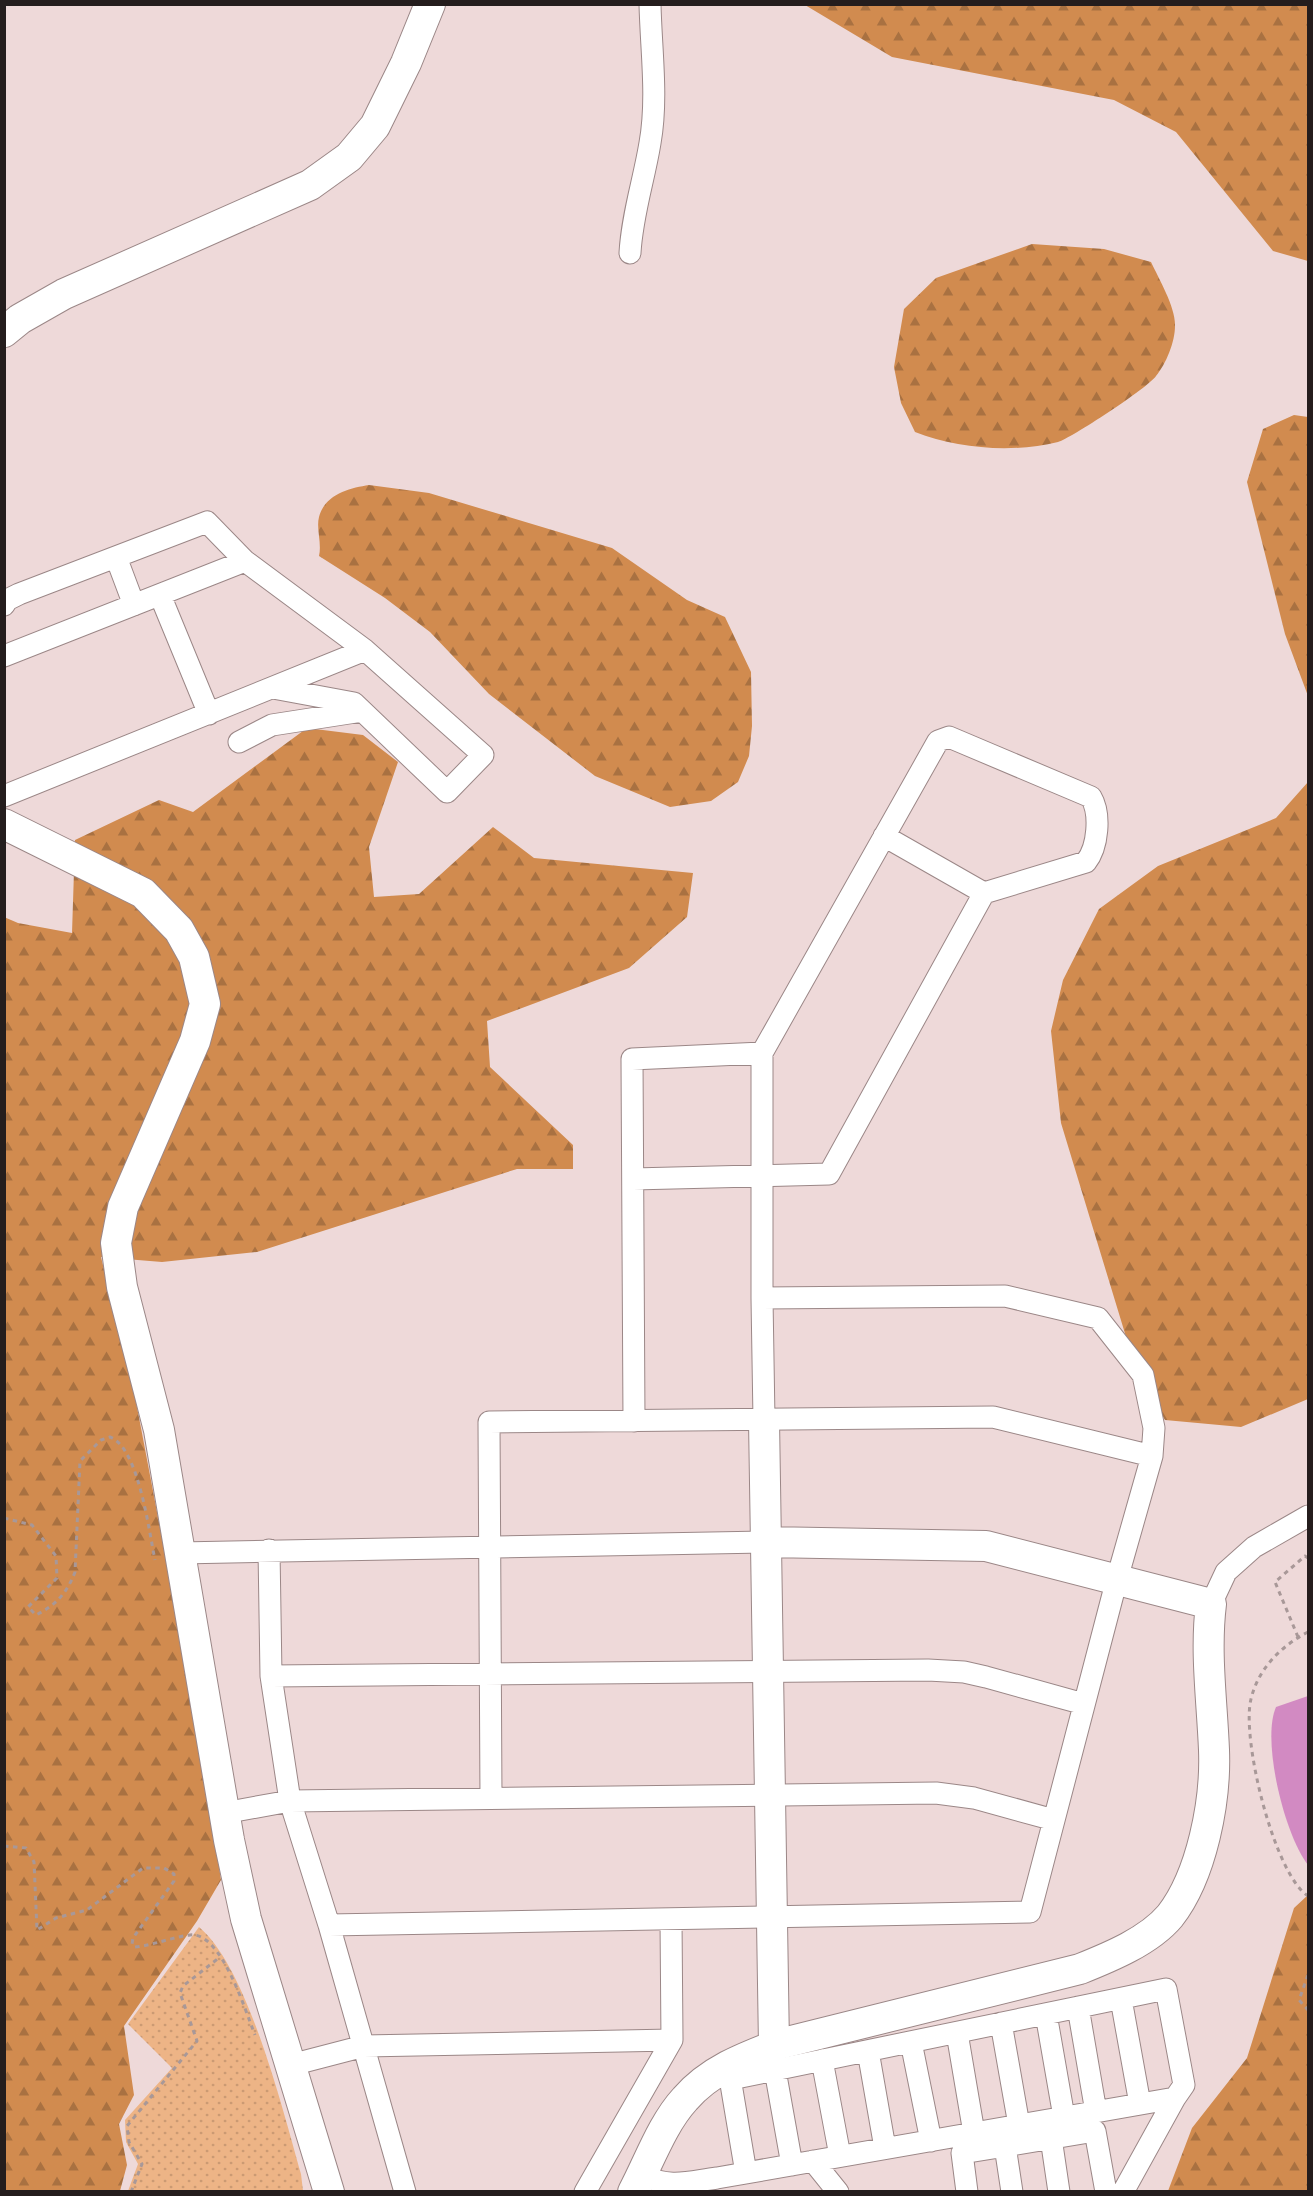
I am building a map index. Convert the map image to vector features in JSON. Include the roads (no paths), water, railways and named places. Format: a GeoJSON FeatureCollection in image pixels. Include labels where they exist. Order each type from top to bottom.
{"type":"FeatureCollection","features":[{"type":"Feature","properties":{"kind":"street"},"geometry":{"type":"LineString","coordinates":[[4,332],[20,319],[64,294],[310,185],[349,157],[375,126],[406,63],[430,4]]}},
{"type":"Feature","properties":{"kind":"street"},"geometry":{"type":"LineString","coordinates":[[630,253],[631,230],[650,143],[653,108],[650,4]]}},
{"type":"Feature","properties":{"kind":"street"},"geometry":{"type":"LineString","coordinates":[[4,605],[7,600],[19,594],[207,522],[245,561],[365,650],[483,755],[447,792],[354,703],[272,688]]}},
{"type":"Feature","properties":{"kind":"street"},"geometry":{"type":"LineString","coordinates":[[116,557],[134,605]]}},
{"type":"Feature","properties":{"kind":"street"},"geometry":{"type":"LineString","coordinates":[[5,651],[134,605],[245,561]]}},
{"type":"Feature","properties":{"kind":"street"},"geometry":{"type":"LineString","coordinates":[[160,595],[208,714]]}},
{"type":"Feature","properties":{"kind":"street"},"geometry":{"type":"LineString","coordinates":[[4,796],[365,650]]}},
{"type":"Feature","properties":{"kind":"street"},"geometry":{"type":"LineString","coordinates":[[239,742],[272,725],[362,711]]}},
{"type":"Feature","properties":{"kind":"street"},"geometry":{"type":"LineString","coordinates":[[633,1179],[762,1176],[829,1174],[984,893],[1086,862],[1094,851],[1096,806],[1091,796],[949,737],[938,741],[762,1053],[762,1176],[762,1298],[775,2058],[792,2165]]}},
{"type":"Feature","properties":{"kind":"street"},"geometry":{"type":"LineString","coordinates":[[4,824],[143,893],[179,930],[194,957],[205,1004],[195,1041],[123,1207],[116,1243],[122,1287],[159,1430],[169,1561],[246,1919],[329,2192]]}},
{"type":"Feature","properties":{"kind":"street"},"geometry":{"type":"LineString","coordinates":[[884,836],[984,893]]}},
{"type":"Feature","properties":{"kind":"street"},"geometry":{"type":"LineString","coordinates":[[634,1421],[632,1059],[762,1053]]}},
{"type":"Feature","properties":{"kind":"street"},"geometry":{"type":"LineString","coordinates":[[329,1925],[1030,1912],[1117,1579],[1152,1455],[1154,1428],[1143,1376],[1098,1318],[1005,1296],[762,1298]]}},
{"type":"Feature","properties":{"kind":"street"},"geometry":{"type":"LineString","coordinates":[[491,1798],[489,1422],[993,1417],[1152,1455]]}},
{"type":"Feature","properties":{"kind":"street"},"geometry":{"type":"LineString","coordinates":[[775,2058],[1080,1969],[1125,1951],[1169,1917],[1193,1876],[1211,1809],[1214,1753],[1207,1633],[1211,1604],[1226,1572],[1254,1547],[1308,1516]]}},
{"type":"Feature","properties":{"kind":"street"},"geometry":{"type":"LineString","coordinates":[[169,1561],[268,1550],[766,1542],[986,1546],[1211,1604]]}},
{"type":"Feature","properties":{"kind":"street"},"geometry":{"type":"LineString","coordinates":[[268,1550],[271,1676],[290,1801],[329,1925],[405,2192]]}},
{"type":"Feature","properties":{"kind":"street"},"geometry":{"type":"LineString","coordinates":[[271,1676],[964,1672],[1084,1704]]}},
{"type":"Feature","properties":{"kind":"street"},"geometry":{"type":"LineString","coordinates":[[224,1813],[290,1801],[936,1792],[974,1798],[1054,1820]]}},
{"type":"Feature","properties":{"kind":"street"},"geometry":{"type":"LineString","coordinates":[[585,2192],[672,2040],[671,1920]]}},
{"type":"Feature","properties":{"kind":"street"},"geometry":{"type":"LineString","coordinates":[[1124,2192],[1184,2085],[1166,1989],[822,2061],[775,2058],[735,2061],[720,2077],[685,2099],[637,2183],[718,2185],[746,2173],[1175,2098]]}},
{"type":"Feature","properties":{"kind":"street"},"geometry":{"type":"LineString","coordinates":[[1121,1998],[1140,2104]]}},
{"type":"Feature","properties":{"kind":"street"},"geometry":{"type":"LineString","coordinates":[[1078,2007],[1096,2112]]}},
{"type":"Feature","properties":{"kind":"street"},"geometry":{"type":"LineString","coordinates":[[1046,2014],[1064,2117]]}},
{"type":"Feature","properties":{"kind":"street"},"geometry":{"type":"LineString","coordinates":[[1001,2023],[1019,2125]]}},
{"type":"Feature","properties":{"kind":"street"},"geometry":{"type":"LineString","coordinates":[[957,2032],[974,2133]]}},
{"type":"Feature","properties":{"kind":"street"},"geometry":{"type":"LineString","coordinates":[[291,2065],[364,2046],[672,2040]]}},
{"type":"Feature","properties":{"kind":"street"},"geometry":{"type":"LineString","coordinates":[[911,2042],[931,2141]]}},
{"type":"Feature","properties":{"kind":"street"},"geometry":{"type":"LineString","coordinates":[[868,2051],[885,2148]]}},
{"type":"Feature","properties":{"kind":"street"},"geometry":{"type":"LineString","coordinates":[[822,2061],[840,2156]]}},
{"type":"Feature","properties":{"kind":"street"},"geometry":{"type":"LineString","coordinates":[[720,2077],[746,2173]]}},
{"type":"Feature","properties":{"kind":"street"},"geometry":{"type":"LineString","coordinates":[[967,2192],[962,2153],[1095,2131],[1106,2192]]}},
{"type":"Feature","properties":{"kind":"street"},"geometry":{"type":"LineString","coordinates":[[1051,2138],[1059,2192]]}},
{"type":"Feature","properties":{"kind":"street"},"geometry":{"type":"LineString","coordinates":[[1005,2146],[1012,2192]]}},
{"type":"Feature","properties":{"kind":"street"},"geometry":{"type":"LineString","coordinates":[[813,2161],[838,2192]]}}]}
